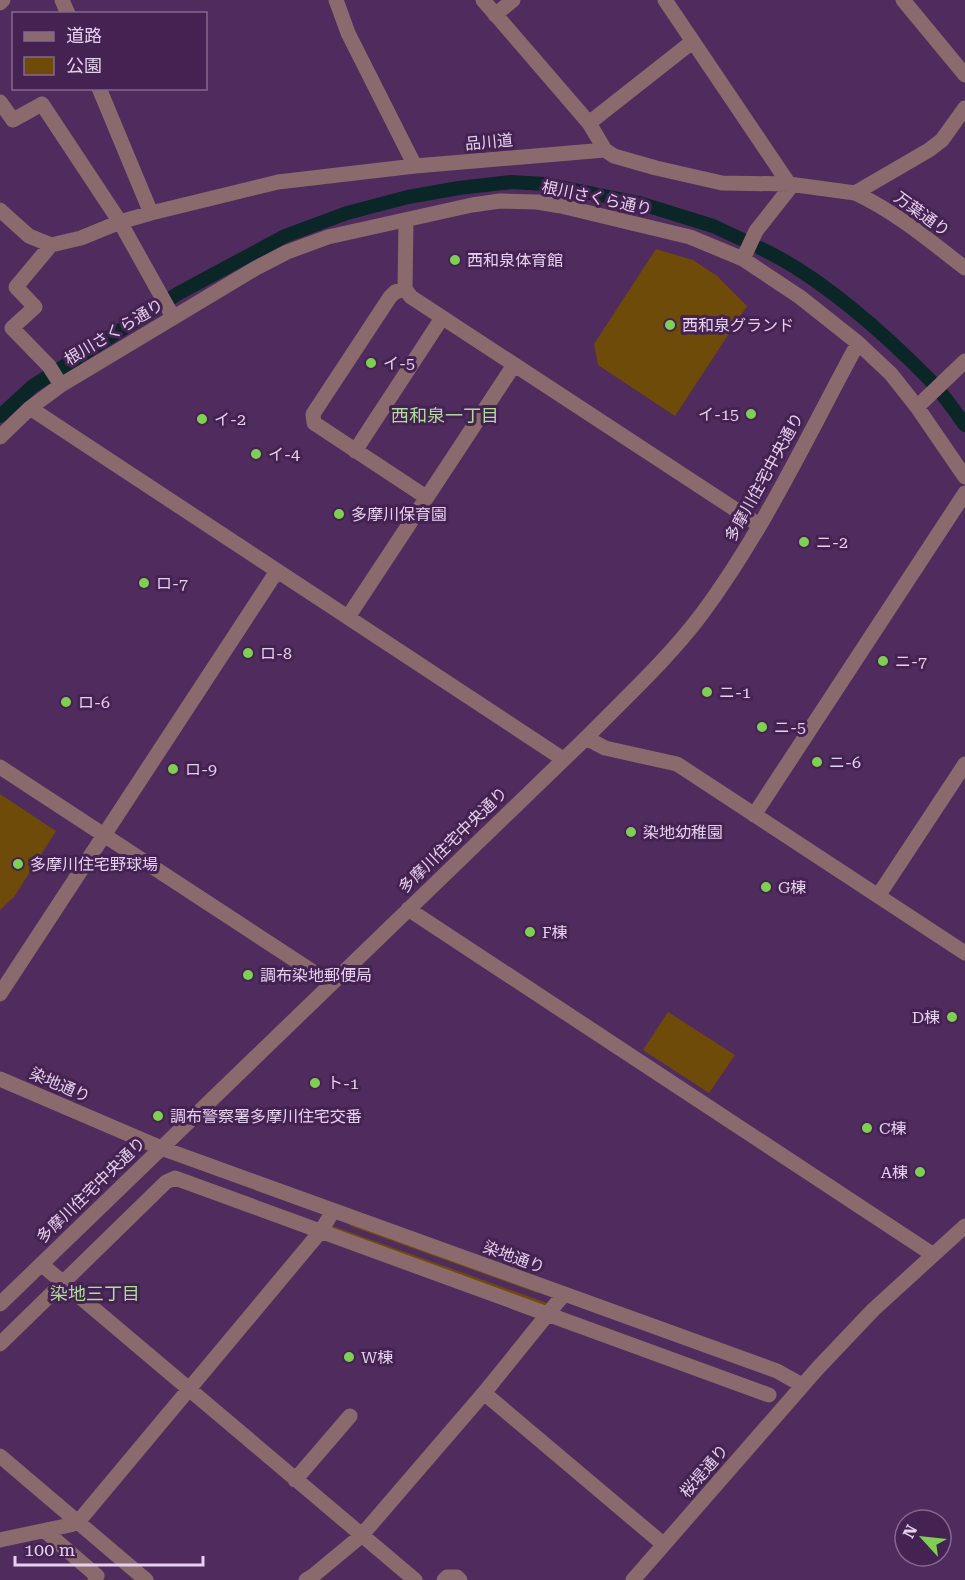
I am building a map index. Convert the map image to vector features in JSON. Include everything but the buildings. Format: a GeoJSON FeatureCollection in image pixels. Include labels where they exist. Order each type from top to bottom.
{"type":"FeatureCollection","features":[{"type":"Feature","properties":{"kind":"street"},"geometry":{"type":"LineString","coordinates":[[0,3],[3,0]]}},
{"type":"Feature","properties":{"kind":"street"},"geometry":{"type":"LineString","coordinates":[[336,0],[348,33],[415,166]]}},
{"type":"Feature","properties":{"kind":"street"},"geometry":{"type":"LineString","coordinates":[[483,0],[589,123],[605,150]]}},
{"type":"Feature","properties":{"kind":"street"},"geometry":{"type":"LineString","coordinates":[[495,15],[513,0]]}},
{"type":"Feature","properties":{"kind":"street"},"geometry":{"type":"LineString","coordinates":[[665,0],[789,184],[789,189],[756,231],[743,259]]}},
{"type":"Feature","properties":{"kind":"street"},"geometry":{"type":"LineString","coordinates":[[903,0],[965,75]]}},
{"type":"Feature","properties":{"kind":"street"},"geometry":{"type":"LineString","coordinates":[[589,123],[692,42]]}},
{"type":"Feature","properties":{"kind":"street"},"geometry":{"type":"LineString","coordinates":[[100,90],[151,213]]}},
{"type":"Feature","properties":{"kind":"street"},"geometry":{"type":"LineString","coordinates":[[0,102],[13,120],[42,104],[120,222],[171,313]]}},
{"type":"Feature","properties":{"kind":"street"},"geometry":{"type":"LineString","coordinates":[[855,193],[942,140],[965,108]]}},
{"type":"Feature","properties":{"kind":"street","name":"品川道"},"geometry":{"type":"LineString","coordinates":[[51,245],[81,238],[120,222],[151,213],[278,182],[415,166],[605,150],[614,156],[656,168],[722,183],[789,184],[855,193]]}},
{"type":"Feature","properties":{"kind":"street","name":"万葉通り"},"geometry":{"type":"LineString","coordinates":[[855,193],[877,204],[965,268]]}},
{"type":"Feature","properties":{"kind":"street","name":"根川さくら通り"},"geometry":{"type":"LineString","coordinates":[[0,437],[30,408],[56,376],[287,252],[328,237],[472,205],[500,201],[537,202],[673,233],[715,246],[743,259],[800,297],[858,343],[891,374],[950,452],[965,477]]}},
{"type":"Feature","properties":{"kind":"street"},"geometry":{"type":"LineString","coordinates":[[0,210],[29,236],[51,245],[16,287],[35,307],[12,328],[56,376]]}},
{"type":"Feature","properties":{"kind":"street"},"geometry":{"type":"LineString","coordinates":[[406,220],[405,289],[411,297],[759,525]]}},
{"type":"Feature","properties":{"kind":"street"},"geometry":{"type":"LineString","coordinates":[[405,289],[395,292],[390,297],[313,414],[314,423],[426,497]]}},
{"type":"Feature","properties":{"kind":"street"},"geometry":{"type":"LineString","coordinates":[[355,451],[442,318]]}},
{"type":"Feature","properties":{"kind":"street","name":"多摩川住宅中央通り"},"geometry":{"type":"LineString","coordinates":[[0,1304],[586,738],[649,674],[700,615],[729,575],[759,525],[858,343]]}},
{"type":"Feature","properties":{"kind":"street"},"geometry":{"type":"LineString","coordinates":[[917,407],[965,361]]}},
{"type":"Feature","properties":{"kind":"street"},"geometry":{"type":"LineString","coordinates":[[348,617],[514,365]]}},
{"type":"Feature","properties":{"kind":"street"},"geometry":{"type":"LineString","coordinates":[[30,408],[563,759]]}},
{"type":"Feature","properties":{"kind":"street"},"geometry":{"type":"LineString","coordinates":[[754,815],[965,493]]}},
{"type":"Feature","properties":{"kind":"street"},"geometry":{"type":"LineString","coordinates":[[0,994],[277,570]]}},
{"type":"Feature","properties":{"kind":"street"},"geometry":{"type":"LineString","coordinates":[[586,738],[605,748],[677,764],[965,953]]}},
{"type":"Feature","properties":{"kind":"street"},"geometry":{"type":"LineString","coordinates":[[878,896],[965,764]]}},
{"type":"Feature","properties":{"kind":"street"},"geometry":{"type":"LineString","coordinates":[[0,767],[330,983]]}},
{"type":"Feature","properties":{"kind":"street"},"geometry":{"type":"LineString","coordinates":[[408,909],[932,1254]]}},
{"type":"Feature","properties":{"kind":"street","name":"染地通り"},"geometry":{"type":"LineString","coordinates":[[0,1079],[161,1148],[777,1371],[802,1385]]}},
{"type":"Feature","properties":{"kind":"street"},"geometry":{"type":"LineString","coordinates":[[0,1344],[170,1179],[176,1178],[769,1395]]}},
{"type":"Feature","properties":{"kind":"street"},"geometry":{"type":"LineString","coordinates":[[0,1540],[78,1522],[321,1231],[333,1210]]}},
{"type":"Feature","properties":{"kind":"street"},"geometry":{"type":"LineString","coordinates":[[802,1385],[873,1310],[965,1226]]}},
{"type":"Feature","properties":{"kind":"street"},"geometry":{"type":"LineString","coordinates":[[41,1264],[415,1580]]}},
{"type":"Feature","properties":{"kind":"street"},"geometry":{"type":"LineString","coordinates":[[306,1580],[361,1536],[484,1394],[564,1294]]}},
{"type":"Feature","properties":{"kind":"street","name":"桜堤通り"},"geometry":{"type":"LineString","coordinates":[[633,1580],[802,1385]]}},
{"type":"Feature","properties":{"kind":"street"},"geometry":{"type":"LineString","coordinates":[[484,1394],[663,1544]]}},
{"type":"Feature","properties":{"kind":"street"},"geometry":{"type":"LineString","coordinates":[[295,1480],[350,1416]]}},
{"type":"Feature","properties":{"kind":"street"},"geometry":{"type":"LineString","coordinates":[[0,1456],[146,1580]]}},
{"type":"Feature","properties":{"kind":"street"},"geometry":{"type":"LineString","coordinates":[[45,1531],[98,1579]]}},
{"type":"Feature","properties":{"kind":"street"},"geometry":{"type":"LineString","coordinates":[[444,1580],[447,1577],[457,1577],[460,1580]]}},
{"type":"Feature","properties":{"kind":"green space","name":"西和泉グランド"},"geometry":{"type":"Polygon","coordinates":[[[656,249],[693,260],[717,276],[747,306],[675,416],[598,365],[594,344],[656,249]]]}},
{"type":"Feature","properties":{"kind":"green space","name":"多摩川住宅野球場"},"geometry":{"type":"Polygon","coordinates":[[[0,794],[56,831],[14,897],[0,910],[0,794]]]}},
{"type":"Feature","properties":{"kind":"green space"},"geometry":{"type":"Polygon","coordinates":[[[668,1012],[735,1055],[709,1093],[643,1050],[668,1012]]]}},
{"type":"Feature","properties":{"kind":"green space"},"geometry":{"type":"Polygon","coordinates":[[[349,1224],[536,1291],[537,1293],[350,1226],[349,1224]]]}},
{"type":"Feature","properties":{"kind":"green space"},"geometry":{"type":"Polygon","coordinates":[[[330,1225],[551,1304],[549,1308],[330,1230],[330,1225]]]}},
{"type":"Feature","properties":{"kind":"waterway"},"geometry":{"type":"LineString","coordinates":[[0,416],[33,386],[179,293],[285,236],[347,213],[408,197],[511,182],[545,184],[639,203],[713,226],[741,239]]}},
{"type":"Feature","properties":{"kind":"waterway"},"geometry":{"type":"LineString","coordinates":[[760,248],[806,274],[851,307],[931,381],[965,425]]}},
{"type":"Feature","properties":{"kind":"place","name":"西和泉体育館"},"geometry":{"type":"Point","coordinates":[455,260]}},
{"type":"Feature","properties":{"kind":"place","name":"西和泉グランド"},"geometry":{"type":"Point","coordinates":[670,325]}},
{"type":"Feature","properties":{"kind":"place","name":"イ-5"},"geometry":{"type":"Point","coordinates":[371,363]}},
{"type":"Feature","properties":{"kind":"place","name":"イ-15"},"geometry":{"type":"Point","coordinates":[751,414]}},
{"type":"Feature","properties":{"kind":"place","name":"イ-2"},"geometry":{"type":"Point","coordinates":[202,419]}},
{"type":"Feature","properties":{"kind":"place","name":"イ-4"},"geometry":{"type":"Point","coordinates":[256,454]}},
{"type":"Feature","properties":{"kind":"place","name":"多摩川保育園"},"geometry":{"type":"Point","coordinates":[339,514]}},
{"type":"Feature","properties":{"kind":"place","name":"ニ-2"},"geometry":{"type":"Point","coordinates":[804,542]}},
{"type":"Feature","properties":{"kind":"place","name":"ロ-7"},"geometry":{"type":"Point","coordinates":[144,583]}},
{"type":"Feature","properties":{"kind":"place","name":"ロ-8"},"geometry":{"type":"Point","coordinates":[248,653]}},
{"type":"Feature","properties":{"kind":"place","name":"ニ-7"},"geometry":{"type":"Point","coordinates":[883,661]}},
{"type":"Feature","properties":{"kind":"place","name":"ニ-1"},"geometry":{"type":"Point","coordinates":[707,692]}},
{"type":"Feature","properties":{"kind":"place","name":"ロ-6"},"geometry":{"type":"Point","coordinates":[66,702]}},
{"type":"Feature","properties":{"kind":"place","name":"ニ-5"},"geometry":{"type":"Point","coordinates":[762,727]}},
{"type":"Feature","properties":{"kind":"place","name":"ニ-6"},"geometry":{"type":"Point","coordinates":[817,762]}},
{"type":"Feature","properties":{"kind":"place","name":"ロ-9"},"geometry":{"type":"Point","coordinates":[173,769]}},
{"type":"Feature","properties":{"kind":"place","name":"染地幼稚園"},"geometry":{"type":"Point","coordinates":[631,832]}},
{"type":"Feature","properties":{"kind":"place","name":"多摩川住宅野球場"},"geometry":{"type":"Point","coordinates":[18,864]}},
{"type":"Feature","properties":{"kind":"place","name":"G棟"},"geometry":{"type":"Point","coordinates":[766,887]}},
{"type":"Feature","properties":{"kind":"place","name":"F棟"},"geometry":{"type":"Point","coordinates":[530,932]}},
{"type":"Feature","properties":{"kind":"place","name":"調布染地郵便局"},"geometry":{"type":"Point","coordinates":[248,975]}},
{"type":"Feature","properties":{"kind":"place","name":"D棟"},"geometry":{"type":"Point","coordinates":[952,1017]}},
{"type":"Feature","properties":{"kind":"place","name":"ト-1"},"geometry":{"type":"Point","coordinates":[315,1083]}},
{"type":"Feature","properties":{"kind":"place","name":"調布警察署多摩川住宅交番"},"geometry":{"type":"Point","coordinates":[158,1116]}},
{"type":"Feature","properties":{"kind":"place","name":"C棟"},"geometry":{"type":"Point","coordinates":[867,1128]}},
{"type":"Feature","properties":{"kind":"place","name":"A棟"},"geometry":{"type":"Point","coordinates":[920,1172]}},
{"type":"Feature","properties":{"kind":"place","name":"W棟"},"geometry":{"type":"Point","coordinates":[349,1357]}},
{"type":"Feature","properties":{"kind":"district","name":"西和泉一丁目"},"geometry":{"type":"Point","coordinates":[445,415]}},
{"type":"Feature","properties":{"kind":"district","name":"染地三丁目"},"geometry":{"type":"Point","coordinates":[95,1293]}}]}
